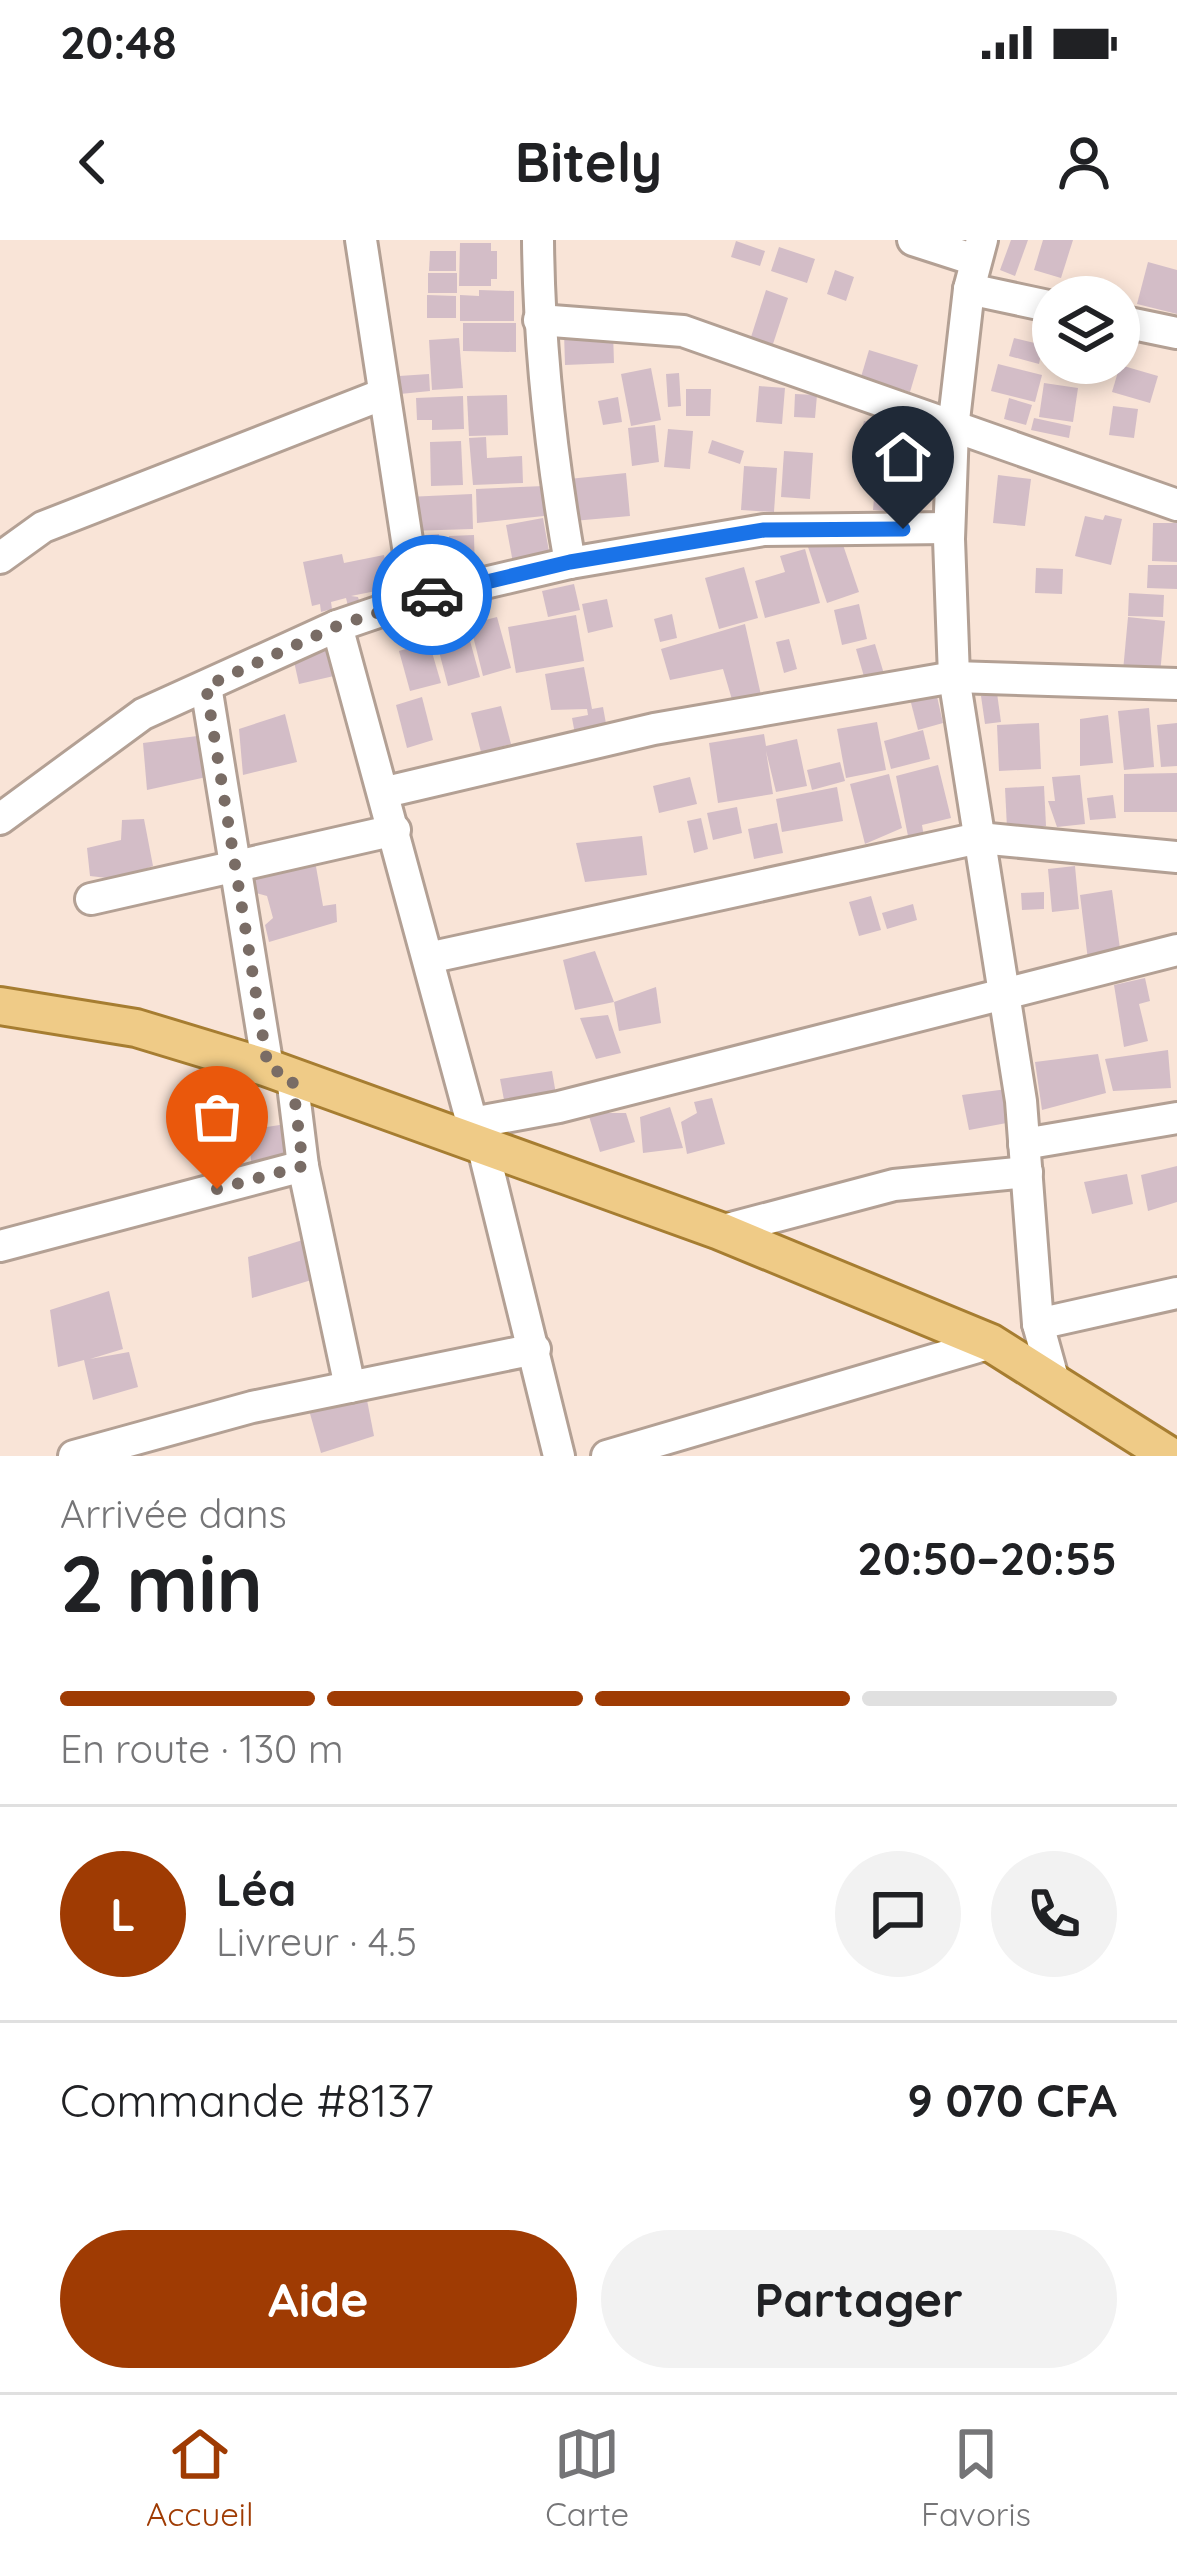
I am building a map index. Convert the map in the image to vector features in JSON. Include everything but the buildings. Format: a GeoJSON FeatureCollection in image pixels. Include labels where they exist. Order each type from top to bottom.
{"type":"FeatureCollection","features":[{"type":"Feature","properties":{"kind":"main road"},"geometry":{"type":"LineString","coordinates":[[0,1006],[136,1028],[477,1133],[991,1343],[1170,1456]]}},
{"type":"Feature","properties":{"kind":"street"},"geometry":{"type":"LineString","coordinates":[[362,240],[381,395],[416,599]]}},
{"type":"Feature","properties":{"kind":"street"},"geometry":{"type":"LineString","coordinates":[[538,240],[538,320],[552,463],[570,562]]}},
{"type":"Feature","properties":{"kind":"street"},"geometry":{"type":"LineString","coordinates":[[914,240],[976,263],[1032,295]]}},
{"type":"Feature","properties":{"kind":"street"},"geometry":{"type":"LineString","coordinates":[[976,263],[953,429],[954,677],[1004,996],[1025,1158],[1038,1324],[1053,1378]]}},
{"type":"Feature","properties":{"kind":"street"},"geometry":{"type":"LineString","coordinates":[[538,320],[683,331],[1177,505]]}},
{"type":"Feature","properties":{"kind":"street"},"geometry":{"type":"LineString","coordinates":[[1140,325],[1177,333]]}},
{"type":"Feature","properties":{"kind":"street"},"geometry":{"type":"LineString","coordinates":[[0,558],[43,527],[381,395]]}},
{"type":"Feature","properties":{"kind":"street"},"geometry":{"type":"LineString","coordinates":[[0,819],[97,743],[337,626],[416,599],[570,562],[764,530],[950,528]]}},
{"type":"Feature","properties":{"kind":"street"},"geometry":{"type":"LineString","coordinates":[[337,626],[535,1349],[559,1456]]}},
{"type":"Feature","properties":{"kind":"street"},"geometry":{"type":"LineString","coordinates":[[386,792],[654,729],[954,677],[1177,684]]}},
{"type":"Feature","properties":{"kind":"street"},"geometry":{"type":"LineString","coordinates":[[206,686],[280,1072],[350,1387]]}},
{"type":"Feature","properties":{"kind":"street"},"geometry":{"type":"LineString","coordinates":[[91,899],[395,830]]}},
{"type":"Feature","properties":{"kind":"street"},"geometry":{"type":"LineString","coordinates":[[428,958],[979,838],[1177,857]]}},
{"type":"Feature","properties":{"kind":"street"},"geometry":{"type":"LineString","coordinates":[[477,1133],[559,1107],[1177,950]]}},
{"type":"Feature","properties":{"kind":"street"},"geometry":{"type":"LineString","coordinates":[[720,1231],[1177,1118]]}},
{"type":"Feature","properties":{"kind":"street"},"geometry":{"type":"LineString","coordinates":[[0,1246],[303,1166]]}},
{"type":"Feature","properties":{"kind":"street"},"geometry":{"type":"LineString","coordinates":[[1038,1324],[1177,1293]]}},
{"type":"Feature","properties":{"kind":"street"},"geometry":{"type":"LineString","coordinates":[[607,1456],[991,1343]]}},
{"type":"Feature","properties":{"kind":"street"},"geometry":{"type":"LineString","coordinates":[[81,1455],[156,1445],[350,1387],[535,1349]]}},
{"type":"Feature","properties":{"kind":"way so far"},"geometry":{"type":"LineString","coordinates":[[217,1189],[303,1166],[292,1077],[268,1068],[206,686],[337,626],[432,595]]}},
{"type":"Feature","properties":{"kind":"route"},"geometry":{"type":"LineString","coordinates":[[432,595],[570,562],[764,530],[903,529]]}}]}
